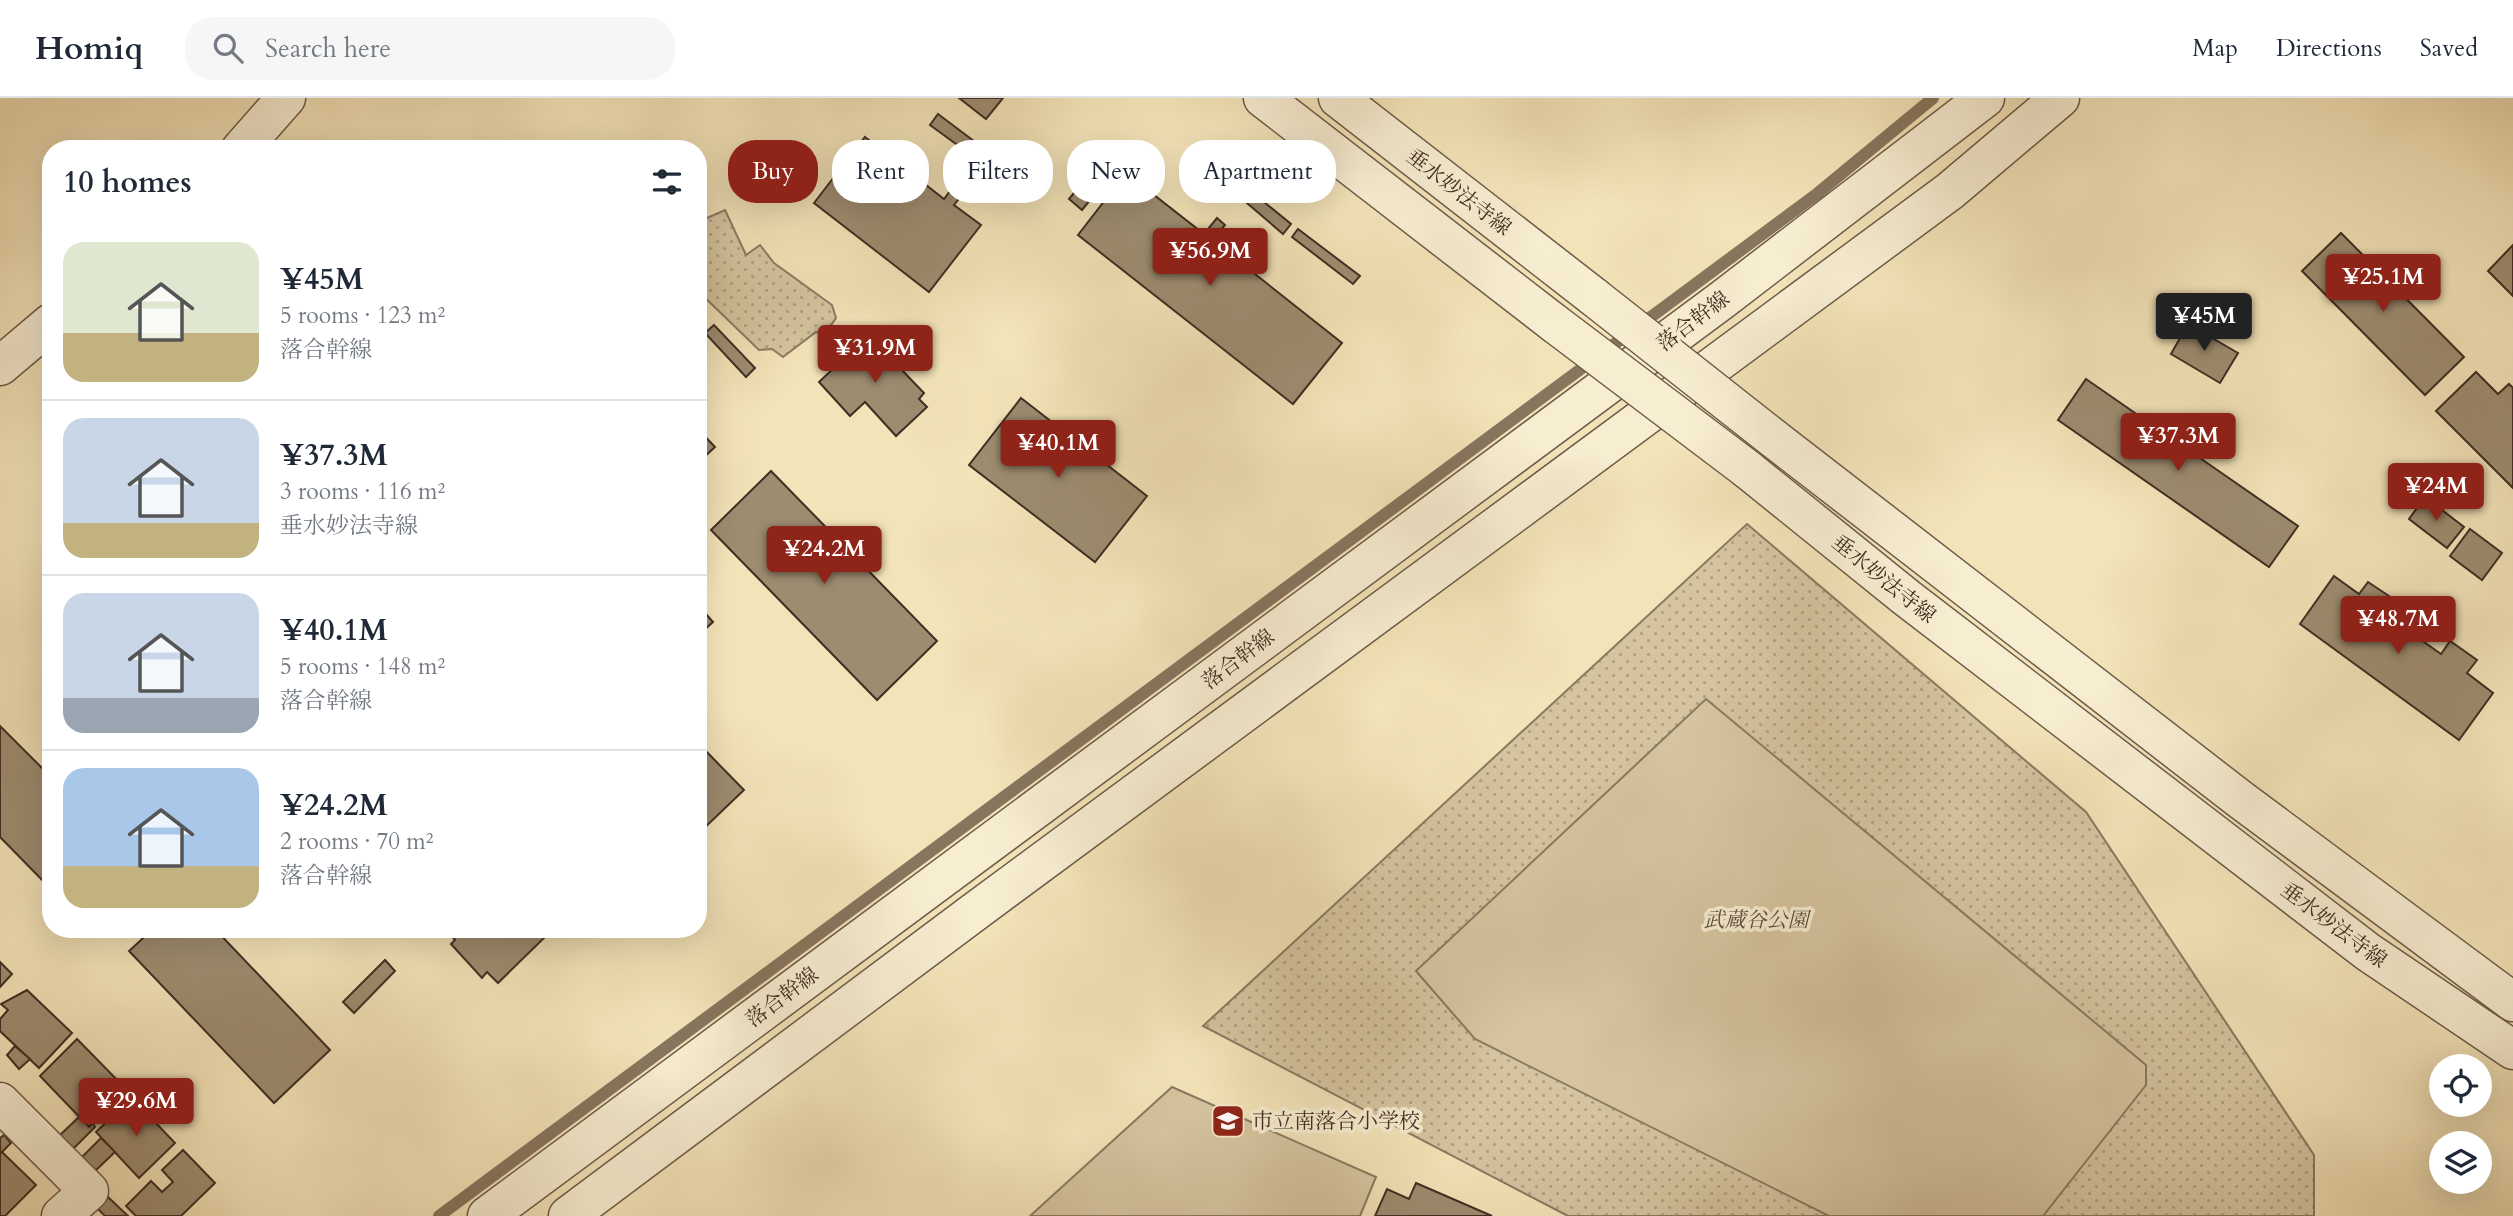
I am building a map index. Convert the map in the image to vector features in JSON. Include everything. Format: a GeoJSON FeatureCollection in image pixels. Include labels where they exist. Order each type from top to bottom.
{"type":"FeatureCollection","features":[{"type":"Feature","properties":{"kind":"street"},"geometry":{"type":"LineString","coordinates":[[249,140],[286,98]]}},
{"type":"Feature","properties":{"kind":"street","name":"垂水妙法寺線"},"geometry":{"type":"LineString","coordinates":[[1262,98],[1747,469],[1917,606],[2358,944],[2513,1050]]}},
{"type":"Feature","properties":{"kind":"street","name":"垂水妙法寺線"},"geometry":{"type":"LineString","coordinates":[[1338,98],[2241,800],[2513,1002]]}},
{"type":"Feature","properties":{"kind":"street","name":"落合幹線"},"geometry":{"type":"LineString","coordinates":[[487,1216],[1722,300],[1985,98]]}},
{"type":"Feature","properties":{"kind":"street"},"geometry":{"type":"LineString","coordinates":[[568,1216],[988,901],[1950,191],[2060,98]]}},
{"type":"Feature","properties":{"kind":"street"},"geometry":{"type":"LineString","coordinates":[[0,366],[42,331]]}},
{"type":"Feature","properties":{"kind":"street"},"geometry":{"type":"LineString","coordinates":[[0,1102],[89,1191],[61,1216]]}},
{"type":"Feature","properties":{"kind":"green space"},"geometry":{"type":"Polygon","coordinates":[[[725,210],[746,255],[760,245],[774,263],[832,305],[836,318],[824,335],[816,332],[783,357],[772,349],[759,350],[707,300],[707,218],[725,210]]]}},
{"type":"Feature","properties":{"kind":"green space","name":"武蔵谷公園"},"geometry":{"type":"Polygon","coordinates":[[[1747,524],[2086,812],[2314,1155],[2314,1216],[1568,1216],[1203,1026],[1747,524]]]}},
{"type":"Feature","properties":{"kind":"green space"},"geometry":{"type":"Polygon","coordinates":[[[1706,699],[2146,1065],[2146,1085],[2043,1216],[1829,1216],[1475,1039],[1416,971],[1706,699]]]}},
{"type":"Feature","properties":{"kind":"green space"},"geometry":{"type":"Polygon","coordinates":[[[1172,1087],[1376,1177],[1360,1216],[1030,1216],[1172,1087]]]}},
{"type":"Feature","properties":{"kind":"building"},"geometry":{"type":"Polygon","coordinates":[[[959,98],[1003,98],[986,119],[959,98]]]}},
{"type":"Feature","properties":{"kind":"building"},"geometry":{"type":"Polygon","coordinates":[[[938,114],[972,140],[951,140],[930,125],[938,114]]]}},
{"type":"Feature","properties":{"kind":"building"},"geometry":{"type":"Polygon","coordinates":[[[832,180],[832,203],[929,203],[929,187],[943,198],[943,203],[956,203],[954,205],[981,225],[929,292],[814,203],[818,203],[818,198],[832,180]]]}},
{"type":"Feature","properties":{"kind":"building"},"geometry":{"type":"Polygon","coordinates":[[[1074,203],[1088,203],[1082,210],[1074,203]]]}},
{"type":"Feature","properties":{"kind":"building"},"geometry":{"type":"Polygon","coordinates":[[[1103,203],[1164,203],[1204,234],[1217,218],[1225,225],[1212,240],[1342,343],[1293,404],[1078,235],[1103,203]]]}},
{"type":"Feature","properties":{"kind":"building"},"geometry":{"type":"Polygon","coordinates":[[[1247,203],[1265,203],[1291,224],[1283,234],[1247,203]]]}},
{"type":"Feature","properties":{"kind":"building"},"geometry":{"type":"Polygon","coordinates":[[[1298,229],[1360,276],[1353,284],[1292,237],[1298,229]]]}},
{"type":"Feature","properties":{"kind":"building"},"geometry":{"type":"Polygon","coordinates":[[[2341,233],[2464,357],[2425,395],[2302,271],[2341,233]]]}},
{"type":"Feature","properties":{"kind":"building"},"geometry":{"type":"Polygon","coordinates":[[[2513,245],[2513,296],[2488,271],[2513,245]]]}},
{"type":"Feature","properties":{"kind":"building"},"geometry":{"type":"Polygon","coordinates":[[[2188,324],[2238,353],[2220,383],[2171,354],[2188,324]]]}},
{"type":"Feature","properties":{"kind":"building"},"geometry":{"type":"Polygon","coordinates":[[[714,325],[755,368],[746,377],[707,335],[707,331],[714,325]]]}},
{"type":"Feature","properties":{"kind":"building"},"geometry":{"type":"Polygon","coordinates":[[[871,333],[902,364],[899,367],[924,393],[919,399],[927,407],[896,436],[865,402],[850,416],[819,382],[871,333]]]}},
{"type":"Feature","properties":{"kind":"building"},"geometry":{"type":"Polygon","coordinates":[[[2476,372],[2498,394],[2509,384],[2513,388],[2513,488],[2436,411],[2476,372]]]}},
{"type":"Feature","properties":{"kind":"building"},"geometry":{"type":"Polygon","coordinates":[[[2086,379],[2298,526],[2269,567],[2058,420],[2086,379]]]}},
{"type":"Feature","properties":{"kind":"building"},"geometry":{"type":"Polygon","coordinates":[[[1021,398],[1147,496],[1095,562],[969,465],[1021,398]]]}},
{"type":"Feature","properties":{"kind":"building"},"geometry":{"type":"Polygon","coordinates":[[[707,439],[715,447],[707,455],[707,439]]]}},
{"type":"Feature","properties":{"kind":"building"},"geometry":{"type":"Polygon","coordinates":[[[771,471],[937,641],[877,700],[711,530],[771,471]]]}},
{"type":"Feature","properties":{"kind":"building"},"geometry":{"type":"Polygon","coordinates":[[[2425,497],[2464,527],[2447,548],[2409,519],[2425,497]]]}},
{"type":"Feature","properties":{"kind":"building"},"geometry":{"type":"Polygon","coordinates":[[[2470,529],[2502,553],[2482,580],[2450,556],[2470,529]]]}},
{"type":"Feature","properties":{"kind":"building"},"geometry":{"type":"Polygon","coordinates":[[[2334,576],[2359,594],[2368,582],[2395,600],[2385,614],[2441,654],[2450,641],[2477,660],[2467,673],[2493,693],[2459,740],[2300,624],[2334,576]]]}},
{"type":"Feature","properties":{"kind":"building"},"geometry":{"type":"Polygon","coordinates":[[[707,615],[713,622],[707,628],[707,615]]]}},
{"type":"Feature","properties":{"kind":"building"},"geometry":{"type":"Polygon","coordinates":[[[0,726],[42,768],[42,880],[0,837],[0,726]]]}},
{"type":"Feature","properties":{"kind":"building"},"geometry":{"type":"Polygon","coordinates":[[[707,752],[744,790],[707,825],[707,752]]]}},
{"type":"Feature","properties":{"kind":"building"},"geometry":{"type":"Polygon","coordinates":[[[143,938],[224,938],[330,1050],[274,1103],[129,951],[143,938]]]}},
{"type":"Feature","properties":{"kind":"building"},"geometry":{"type":"Polygon","coordinates":[[[453,938],[544,938],[498,983],[487,972],[482,978],[451,944],[455,940],[453,938]]]}},
{"type":"Feature","properties":{"kind":"building"},"geometry":{"type":"Polygon","coordinates":[[[385,960],[395,971],[354,1013],[343,1002],[385,960]]]}},
{"type":"Feature","properties":{"kind":"building"},"geometry":{"type":"Polygon","coordinates":[[[0,962],[12,974],[0,987],[0,962]]]}},
{"type":"Feature","properties":{"kind":"building"},"geometry":{"type":"Polygon","coordinates":[[[27,990],[72,1033],[39,1068],[0,1031],[0,1019],[8,1010],[1,1004],[27,990]]]}},
{"type":"Feature","properties":{"kind":"building"},"geometry":{"type":"Polygon","coordinates":[[[77,1039],[127,1090],[89,1127],[40,1076],[77,1039]]]}},
{"type":"Feature","properties":{"kind":"building"},"geometry":{"type":"Polygon","coordinates":[[[15,1046],[30,1059],[19,1069],[7,1055],[15,1046]]]}},
{"type":"Feature","properties":{"kind":"building"},"geometry":{"type":"Polygon","coordinates":[[[132,1098],[175,1143],[139,1178],[96,1132],[132,1098]]]}},
{"type":"Feature","properties":{"kind":"building"},"geometry":{"type":"Polygon","coordinates":[[[80,1116],[89,1127],[93,1123],[95,1127],[73,1149],[60,1135],[80,1116]]]}},
{"type":"Feature","properties":{"kind":"building"},"geometry":{"type":"Polygon","coordinates":[[[4,1135],[11,1143],[0,1154],[0,1138],[4,1135]]]}},
{"type":"Feature","properties":{"kind":"building"},"geometry":{"type":"Polygon","coordinates":[[[101,1138],[115,1152],[94,1172],[81,1158],[101,1138]]]}},
{"type":"Feature","properties":{"kind":"building"},"geometry":{"type":"Polygon","coordinates":[[[183,1150],[215,1183],[181,1216],[136,1216],[126,1206],[151,1181],[162,1192],[173,1182],[162,1170],[183,1150]]]}},
{"type":"Feature","properties":{"kind":"building"},"geometry":{"type":"Polygon","coordinates":[[[2,1152],[36,1185],[5,1216],[0,1216],[2,1152]]]}},
{"type":"Feature","properties":{"kind":"building"},"geometry":{"type":"Polygon","coordinates":[[[1416,1183],[1492,1216],[1375,1216],[1387,1189],[1409,1199],[1416,1183]]]}},
{"type":"Feature","properties":{"kind":"building"},"geometry":{"type":"Polygon","coordinates":[[[108,1197],[128,1216],[105,1216],[97,1208],[108,1197]]]}},
{"type":"Feature","properties":{"kind":"waterway"},"geometry":{"type":"LineString","coordinates":[[439,1216],[1818,193],[1933,98]]}},
{"type":"Feature","properties":{"kind":"place","name":"市立南落合小学校"},"geometry":{"type":"Point","coordinates":[1228,1121]}}]}
